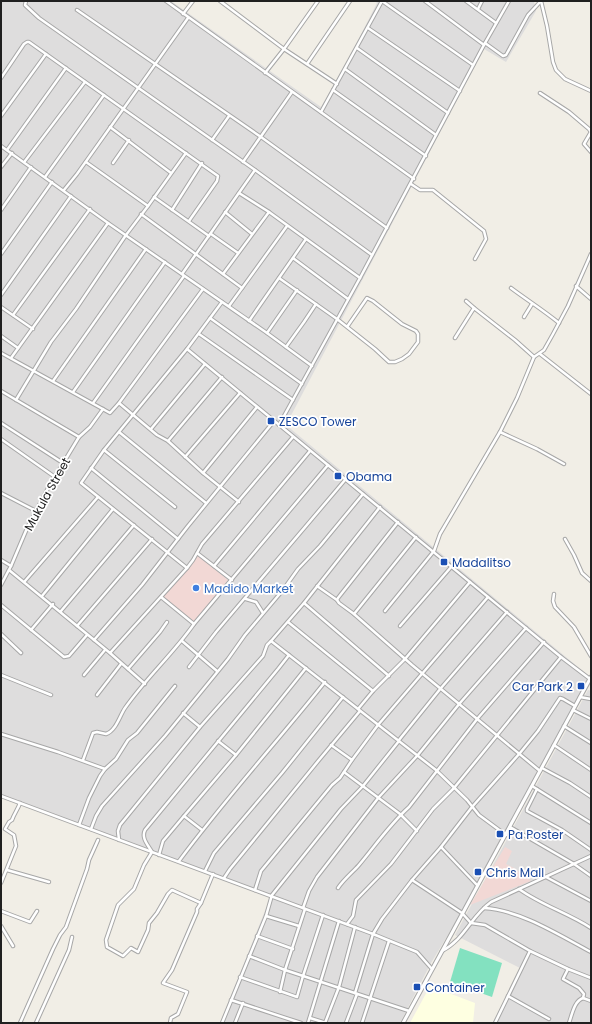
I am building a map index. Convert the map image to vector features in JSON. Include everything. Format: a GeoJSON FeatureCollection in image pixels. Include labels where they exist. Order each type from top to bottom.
{"type":"FeatureCollection","features":[{"type":"Feature","properties":{"kind":"street"},"geometry":{"type":"LineString","coordinates":[[26,1],[25,5],[39,18],[255,170],[372,255]]}},
{"type":"Feature","properties":{"kind":"street"},"geometry":{"type":"LineString","coordinates":[[166,1],[414,179]]}},
{"type":"Feature","properties":{"kind":"street"},"geometry":{"type":"LineString","coordinates":[[183,14],[193,1]]}},
{"type":"Feature","properties":{"kind":"street"},"geometry":{"type":"LineString","coordinates":[[220,1],[284,49],[337,84]]}},
{"type":"Feature","properties":{"kind":"street"},"geometry":{"type":"LineString","coordinates":[[265,73],[318,1]]}},
{"type":"Feature","properties":{"kind":"street"},"geometry":{"type":"LineString","coordinates":[[307,64],[350,1]]}},
{"type":"Feature","properties":{"kind":"street"},"geometry":{"type":"LineString","coordinates":[[321,112],[382,1],[473,65]]}},
{"type":"Feature","properties":{"kind":"street"},"geometry":{"type":"LineString","coordinates":[[426,1],[484,44],[503,56],[506,55],[528,15],[541,1]]}},
{"type":"Feature","properties":{"kind":"street"},"geometry":{"type":"LineString","coordinates":[[466,1],[496,23]]}},
{"type":"Feature","properties":{"kind":"street"},"geometry":{"type":"LineString","coordinates":[[478,9],[482,1]]}},
{"type":"Feature","properties":{"kind":"street"},"geometry":{"type":"LineString","coordinates":[[279,425],[414,179],[484,44],[509,1]]}},
{"type":"Feature","properties":{"kind":"street"},"geometry":{"type":"LineString","coordinates":[[541,1],[556,70],[565,79],[591,91]]}},
{"type":"Feature","properties":{"kind":"street"},"geometry":{"type":"LineString","coordinates":[[77,10],[261,137],[387,228]]}},
{"type":"Feature","properties":{"kind":"street"},"geometry":{"type":"LineString","coordinates":[[64,190],[86,162],[188,18]]}},
{"type":"Feature","properties":{"kind":"street"},"geometry":{"type":"LineString","coordinates":[[368,28],[460,91]]}},
{"type":"Feature","properties":{"kind":"street"},"geometry":{"type":"LineString","coordinates":[[1,78],[27,42],[218,176],[189,221]]}},
{"type":"Feature","properties":{"kind":"street"},"geometry":{"type":"LineString","coordinates":[[357,48],[448,113]]}},
{"type":"Feature","properties":{"kind":"street"},"geometry":{"type":"LineString","coordinates":[[1,116],[46,54]]}},
{"type":"Feature","properties":{"kind":"street"},"geometry":{"type":"LineString","coordinates":[[7,150],[66,68]]}},
{"type":"Feature","properties":{"kind":"street"},"geometry":{"type":"LineString","coordinates":[[345,69],[436,135]]}},
{"type":"Feature","properties":{"kind":"street"},"geometry":{"type":"LineString","coordinates":[[25,162],[84,82]]}},
{"type":"Feature","properties":{"kind":"street"},"geometry":{"type":"LineString","coordinates":[[333,90],[426,156]]}},
{"type":"Feature","properties":{"kind":"street"},"geometry":{"type":"LineString","coordinates":[[243,162],[292,92]]}},
{"type":"Feature","properties":{"kind":"street"},"geometry":{"type":"LineString","coordinates":[[540,92],[569,112],[589,129],[591,132],[584,144],[591,152]]}},
{"type":"Feature","properties":{"kind":"street"},"geometry":{"type":"LineString","coordinates":[[45,177],[104,95]]}},
{"type":"Feature","properties":{"kind":"street"},"geometry":{"type":"LineString","coordinates":[[212,140],[230,116]]}},
{"type":"Feature","properties":{"kind":"street"},"geometry":{"type":"LineString","coordinates":[[110,127],[171,173]]}},
{"type":"Feature","properties":{"kind":"street"},"geometry":{"type":"LineString","coordinates":[[113,163],[129,140]]}},
{"type":"Feature","properties":{"kind":"street"},"geometry":{"type":"LineString","coordinates":[[1,146],[312,366]]}},
{"type":"Feature","properties":{"kind":"street"},"geometry":{"type":"LineString","coordinates":[[1,167],[12,153]]}},
{"type":"Feature","properties":{"kind":"street"},"geometry":{"type":"LineString","coordinates":[[16,400],[33,370],[126,235],[186,153]]}},
{"type":"Feature","properties":{"kind":"street"},"geometry":{"type":"LineString","coordinates":[[86,162],[148,206]]}},
{"type":"Feature","properties":{"kind":"street"},"geometry":{"type":"LineString","coordinates":[[172,210],[202,164]]}},
{"type":"Feature","properties":{"kind":"street"},"geometry":{"type":"LineString","coordinates":[[1,210],[31,167]]}},
{"type":"Feature","properties":{"kind":"street"},"geometry":{"type":"LineString","coordinates":[[93,403],[255,170]]}},
{"type":"Feature","properties":{"kind":"street"},"geometry":{"type":"LineString","coordinates":[[1,254],[52,182]]}},
{"type":"Feature","properties":{"kind":"street"},"geometry":{"type":"LineString","coordinates":[[411,184],[420,190],[434,190],[484,231],[486,239],[475,259]]}},
{"type":"Feature","properties":{"kind":"street"},"geometry":{"type":"LineString","coordinates":[[239,193],[269,212],[360,278]]}},
{"type":"Feature","properties":{"kind":"street"},"geometry":{"type":"LineString","coordinates":[[1,295],[72,196]]}},
{"type":"Feature","properties":{"kind":"street"},"geometry":{"type":"LineString","coordinates":[[154,197],[238,254]]}},
{"type":"Feature","properties":{"kind":"street"},"geometry":{"type":"LineString","coordinates":[[13,315],[90,209]]}},
{"type":"Feature","properties":{"kind":"street"},"geometry":{"type":"LineString","coordinates":[[225,212],[252,234]]}},
{"type":"Feature","properties":{"kind":"street"},"geometry":{"type":"LineString","coordinates":[[223,274],[269,212]]}},
{"type":"Feature","properties":{"kind":"street"},"geometry":{"type":"LineString","coordinates":[[141,214],[242,288]]}},
{"type":"Feature","properties":{"kind":"street"},"geometry":{"type":"LineString","coordinates":[[11,358],[108,222]]}},
{"type":"Feature","properties":{"kind":"street"},"geometry":{"type":"LineString","coordinates":[[229,306],[287,226]]}},
{"type":"Feature","properties":{"kind":"street"},"geometry":{"type":"LineString","coordinates":[[249,321],[306,239]]}},
{"type":"Feature","properties":{"kind":"street"},"geometry":{"type":"LineString","coordinates":[[53,381],[146,249]]}},
{"type":"Feature","properties":{"kind":"street"},"geometry":{"type":"LineString","coordinates":[[385,611],[434,551],[440,534],[500,432],[517,398],[534,357],[540,354],[547,346],[591,254]]}},
{"type":"Feature","properties":{"kind":"street"},"geometry":{"type":"LineString","coordinates":[[293,258],[348,299]]}},
{"type":"Feature","properties":{"kind":"street"},"geometry":{"type":"LineString","coordinates":[[73,392],[165,262]]}},
{"type":"Feature","properties":{"kind":"street"},"geometry":{"type":"LineString","coordinates":[[279,278],[348,328],[389,362],[402,359],[409,354],[418,342],[418,334],[416,331],[402,324],[367,298],[348,328]]}},
{"type":"Feature","properties":{"kind":"street"},"geometry":{"type":"LineString","coordinates":[[576,286],[591,298]]}},
{"type":"Feature","properties":{"kind":"street"},"geometry":{"type":"LineString","coordinates":[[511,288],[532,304],[541,308],[559,323]]}},
{"type":"Feature","properties":{"kind":"street"},"geometry":{"type":"LineString","coordinates":[[1,353],[111,413],[203,289]]}},
{"type":"Feature","properties":{"kind":"street"},"geometry":{"type":"LineString","coordinates":[[267,333],[297,290]]}},
{"type":"Feature","properties":{"kind":"street"},"geometry":{"type":"LineString","coordinates":[[466,301],[534,357]]}},
{"type":"Feature","properties":{"kind":"street"},"geometry":{"type":"LineString","coordinates":[[186,568],[81,483],[104,450],[199,334],[222,302]]}},
{"type":"Feature","properties":{"kind":"street"},"geometry":{"type":"LineString","coordinates":[[286,347],[316,304]]}},
{"type":"Feature","properties":{"kind":"street"},"geometry":{"type":"LineString","coordinates":[[524,317],[532,304]]}},
{"type":"Feature","properties":{"kind":"street"},"geometry":{"type":"LineString","coordinates":[[1,307],[33,329]]}},
{"type":"Feature","properties":{"kind":"street"},"geometry":{"type":"LineString","coordinates":[[455,338],[474,308]]}},
{"type":"Feature","properties":{"kind":"street"},"geometry":{"type":"LineString","coordinates":[[210,318],[302,384]]}},
{"type":"Feature","properties":{"kind":"street"},"geometry":{"type":"LineString","coordinates":[[199,334],[293,400]]}},
{"type":"Feature","properties":{"kind":"street"},"geometry":{"type":"LineString","coordinates":[[1,336],[18,348]]}},
{"type":"Feature","properties":{"kind":"street"},"geometry":{"type":"LineString","coordinates":[[187,349],[561,657],[590,678],[403,1023]]}},
{"type":"Feature","properties":{"kind":"street"},"geometry":{"type":"LineString","coordinates":[[540,354],[591,394]]}},
{"type":"Feature","properties":{"kind":"street"},"geometry":{"type":"LineString","coordinates":[[151,428],[205,364]]}},
{"type":"Feature","properties":{"kind":"street"},"geometry":{"type":"LineString","coordinates":[[168,441],[222,377]]}},
{"type":"Feature","properties":{"kind":"street"},"geometry":{"type":"LineString","coordinates":[[1,391],[79,437]]}},
{"type":"Feature","properties":{"kind":"street"},"geometry":{"type":"LineString","coordinates":[[185,457],[240,393]]}},
{"type":"Feature","properties":{"kind":"street"},"geometry":{"type":"LineString","coordinates":[[119,404],[168,441],[203,473],[239,502]]}},
{"type":"Feature","properties":{"kind":"street"},"geometry":{"type":"LineString","coordinates":[[203,473],[257,407]]}},
{"type":"Feature","properties":{"kind":"street","name":"Mukula Street"},"geometry":{"type":"LineString","coordinates":[[1,585],[36,511],[63,463],[79,437],[90,427],[103,409]]}},
{"type":"Feature","properties":{"kind":"street"},"geometry":{"type":"LineString","coordinates":[[94,640],[142,585],[274,421]]}},
{"type":"Feature","properties":{"kind":"street"},"geometry":{"type":"LineString","coordinates":[[1,423],[63,463]]}},
{"type":"Feature","properties":{"kind":"street"},"geometry":{"type":"LineString","coordinates":[[119,432],[206,504]]}},
{"type":"Feature","properties":{"kind":"street"},"geometry":{"type":"LineString","coordinates":[[500,432],[537,448],[564,464]]}},
{"type":"Feature","properties":{"kind":"street"},"geometry":{"type":"LineString","coordinates":[[110,653],[186,568],[202,544],[293,437]]}},
{"type":"Feature","properties":{"kind":"street"},"geometry":{"type":"LineString","coordinates":[[1,440],[55,477]]}},
{"type":"Feature","properties":{"kind":"street"},"geometry":{"type":"LineString","coordinates":[[104,450],[175,507]]}},
{"type":"Feature","properties":{"kind":"street"},"geometry":{"type":"LineString","coordinates":[[214,566],[310,451]]}},
{"type":"Feature","properties":{"kind":"street"},"geometry":{"type":"LineString","coordinates":[[83,760],[93,734],[97,732],[106,734],[111,732],[125,708],[328,465]]}},
{"type":"Feature","properties":{"kind":"street"},"geometry":{"type":"LineString","coordinates":[[92,468],[178,539]]}},
{"type":"Feature","properties":{"kind":"street"},"geometry":{"type":"LineString","coordinates":[[189,667],[198,654],[345,480]]}},
{"type":"Feature","properties":{"kind":"street"},"geometry":{"type":"LineString","coordinates":[[1,493],[36,511]]}},
{"type":"Feature","properties":{"kind":"street"},"geometry":{"type":"LineString","coordinates":[[91,829],[102,806],[183,713],[298,569],[320,546],[363,494]]}},
{"type":"Feature","properties":{"kind":"street"},"geometry":{"type":"LineString","coordinates":[[24,581],[98,497]]}},
{"type":"Feature","properties":{"kind":"street"},"geometry":{"type":"LineString","coordinates":[[119,840],[118,831],[120,825],[200,727],[262,656],[267,645],[304,603],[380,508]]}},
{"type":"Feature","properties":{"kind":"street"},"geometry":{"type":"LineString","coordinates":[[42,596],[113,509]]}},
{"type":"Feature","properties":{"kind":"street"},"geometry":{"type":"LineString","coordinates":[[337,600],[398,522]]}},
{"type":"Feature","properties":{"kind":"street"},"geometry":{"type":"LineString","coordinates":[[61,611],[134,525]]}},
{"type":"Feature","properties":{"kind":"street"},"geometry":{"type":"LineString","coordinates":[[354,614],[416,537]]}},
{"type":"Feature","properties":{"kind":"street"},"geometry":{"type":"LineString","coordinates":[[77,626],[152,539]]}},
{"type":"Feature","properties":{"kind":"street"},"geometry":{"type":"LineString","coordinates":[[565,539],[582,573],[591,581]]}},
{"type":"Feature","properties":{"kind":"street"},"geometry":{"type":"LineString","coordinates":[[196,553],[232,580]]}},
{"type":"Feature","properties":{"kind":"street"},"geometry":{"type":"LineString","coordinates":[[1,560],[11,566]]}},
{"type":"Feature","properties":{"kind":"street"},"geometry":{"type":"LineString","coordinates":[[400,626],[452,566]]}},
{"type":"Feature","properties":{"kind":"street"},"geometry":{"type":"LineString","coordinates":[[9,570],[53,604],[145,684]]}},
{"type":"Feature","properties":{"kind":"street"},"geometry":{"type":"LineString","coordinates":[[224,878],[373,691],[405,659],[470,582]]}},
{"type":"Feature","properties":{"kind":"street"},"geometry":{"type":"LineString","coordinates":[[317,586],[337,600],[405,659],[520,753],[541,769],[570,783],[591,797]]}},
{"type":"Feature","properties":{"kind":"street"},"geometry":{"type":"LineString","coordinates":[[554,594],[553,601],[555,607],[574,627],[591,656]]}},
{"type":"Feature","properties":{"kind":"street"},"geometry":{"type":"LineString","coordinates":[[161,597],[194,624]]}},
{"type":"Feature","properties":{"kind":"street"},"geometry":{"type":"LineString","coordinates":[[255,890],[261,871],[344,772],[378,725],[488,597]]}},
{"type":"Feature","properties":{"kind":"street"},"geometry":{"type":"LineString","coordinates":[[245,599],[256,602],[263,614]]}},
{"type":"Feature","properties":{"kind":"street"},"geometry":{"type":"LineString","coordinates":[[304,603],[389,676]]}},
{"type":"Feature","properties":{"kind":"street"},"geometry":{"type":"LineString","coordinates":[[31,630],[53,604]]}},
{"type":"Feature","properties":{"kind":"street"},"geometry":{"type":"LineString","coordinates":[[1,605],[66,658],[87,635]]}},
{"type":"Feature","properties":{"kind":"street"},"geometry":{"type":"LineString","coordinates":[[222,1023],[266,916],[272,895],[341,809],[363,786],[441,688],[507,612]]}},
{"type":"Feature","properties":{"kind":"street"},"geometry":{"type":"LineString","coordinates":[[128,669],[167,622]]}},
{"type":"Feature","properties":{"kind":"street"},"geometry":{"type":"LineString","coordinates":[[288,622],[373,691]]}},
{"type":"Feature","properties":{"kind":"street"},"geometry":{"type":"LineString","coordinates":[[280,992],[285,970],[293,949],[309,891],[317,877],[379,797],[417,756],[460,703],[526,628]]}},
{"type":"Feature","properties":{"kind":"street"},"geometry":{"type":"LineString","coordinates":[[1,634],[21,653]]}},
{"type":"Feature","properties":{"kind":"street"},"geometry":{"type":"LineString","coordinates":[[182,641],[217,671]]}},
{"type":"Feature","properties":{"kind":"street"},"geometry":{"type":"LineString","coordinates":[[272,641],[436,770],[467,800],[479,815],[506,835]]}},
{"type":"Feature","properties":{"kind":"street"},"geometry":{"type":"LineString","coordinates":[[338,888],[400,814],[409,806],[478,718],[544,642]]}},
{"type":"Feature","properties":{"kind":"street"},"geometry":{"type":"LineString","coordinates":[[84,675],[105,650]]}},
{"type":"Feature","properties":{"kind":"street"},"geometry":{"type":"LineString","coordinates":[[152,852],[143,835],[145,830],[289,655]]}},
{"type":"Feature","properties":{"kind":"street"},"geometry":{"type":"LineString","coordinates":[[347,924],[353,916],[356,900],[391,864],[433,810],[454,788],[561,657]]}},
{"type":"Feature","properties":{"kind":"street"},"geometry":{"type":"LineString","coordinates":[[97,695],[122,664]]}},
{"type":"Feature","properties":{"kind":"street"},"geometry":{"type":"LineString","coordinates":[[159,854],[163,841],[236,755],[306,668]]}},
{"type":"Feature","properties":{"kind":"street"},"geometry":{"type":"LineString","coordinates":[[1,675],[51,695]]}},
{"type":"Feature","properties":{"kind":"street"},"geometry":{"type":"LineString","coordinates":[[179,861],[240,783],[283,735],[325,682]]}},
{"type":"Feature","properties":{"kind":"street"},"geometry":{"type":"LineString","coordinates":[[79,825],[89,798],[105,769],[116,759],[128,740],[137,733],[175,686]]}},
{"type":"Feature","properties":{"kind":"street"},"geometry":{"type":"LineString","coordinates":[[205,871],[214,853],[282,773],[343,697]]}},
{"type":"Feature","properties":{"kind":"street"},"geometry":{"type":"LineString","coordinates":[[580,697],[591,699]]}},
{"type":"Feature","properties":{"kind":"street"},"geometry":{"type":"LineString","coordinates":[[346,1023],[373,934],[382,919],[412,880],[442,848],[472,807],[538,731],[560,698],[563,698],[575,706]]}},
{"type":"Feature","properties":{"kind":"street"},"geometry":{"type":"LineString","coordinates":[[573,710],[591,719]]}},
{"type":"Feature","properties":{"kind":"street"},"geometry":{"type":"LineString","coordinates":[[183,713],[200,727]]}},
{"type":"Feature","properties":{"kind":"street"},"geometry":{"type":"LineString","coordinates":[[564,726],[591,743]]}},
{"type":"Feature","properties":{"kind":"street"},"geometry":{"type":"LineString","coordinates":[[1,734],[37,744],[105,769]]}},
{"type":"Feature","properties":{"kind":"street"},"geometry":{"type":"LineString","coordinates":[[218,741],[236,755]]}},
{"type":"Feature","properties":{"kind":"street"},"geometry":{"type":"LineString","coordinates":[[331,745],[352,760]]}},
{"type":"Feature","properties":{"kind":"street"},"geometry":{"type":"LineString","coordinates":[[554,745],[591,770]]}},
{"type":"Feature","properties":{"kind":"street"},"geometry":{"type":"LineString","coordinates":[[344,772],[379,797],[400,814],[417,831]]}},
{"type":"Feature","properties":{"kind":"street"},"geometry":{"type":"LineString","coordinates":[[532,786],[591,823]]}},
{"type":"Feature","properties":{"kind":"street"},"geometry":{"type":"LineString","coordinates":[[536,789],[527,811],[570,835],[591,850]]}},
{"type":"Feature","properties":{"kind":"street"},"geometry":{"type":"LineString","coordinates":[[1,796],[272,895],[373,934],[417,952],[432,969]]}},
{"type":"Feature","properties":{"kind":"street"},"geometry":{"type":"LineString","coordinates":[[1,883],[2,875],[7,870],[17,844],[14,835],[5,829],[12,820],[20,803]]}},
{"type":"Feature","properties":{"kind":"street"},"geometry":{"type":"LineString","coordinates":[[184,816],[202,830]]}},
{"type":"Feature","properties":{"kind":"street"},"geometry":{"type":"LineString","coordinates":[[510,827],[574,864],[591,876]]}},
{"type":"Feature","properties":{"kind":"street"},"geometry":{"type":"LineString","coordinates":[[20,1023],[53,949],[66,927],[89,860],[98,840]]}},
{"type":"Feature","properties":{"kind":"street"},"geometry":{"type":"LineString","coordinates":[[442,848],[478,885]]}},
{"type":"Feature","properties":{"kind":"street"},"geometry":{"type":"LineString","coordinates":[[152,852],[144,865],[134,889],[118,905],[106,940],[107,947],[123,956],[131,948],[138,952],[148,930],[149,923],[172,890],[201,903]]}},
{"type":"Feature","properties":{"kind":"street"},"geometry":{"type":"LineString","coordinates":[[441,952],[453,945],[482,908],[491,902],[591,856]]}},
{"type":"Feature","properties":{"kind":"street"},"geometry":{"type":"LineString","coordinates":[[7,870],[49,882]]}},
{"type":"Feature","properties":{"kind":"street"},"geometry":{"type":"LineString","coordinates":[[170,1023],[171,1018],[178,1014],[187,992],[163,983],[172,970],[213,874]]}},
{"type":"Feature","properties":{"kind":"street"},"geometry":{"type":"LineString","coordinates":[[546,877],[591,901]]}},
{"type":"Feature","properties":{"kind":"street"},"geometry":{"type":"LineString","coordinates":[[412,880],[462,913],[471,923],[485,925],[530,951],[591,978]]}},
{"type":"Feature","properties":{"kind":"street"},"geometry":{"type":"LineString","coordinates":[[518,889],[534,899],[591,928]]}},
{"type":"Feature","properties":{"kind":"street"},"geometry":{"type":"LineString","coordinates":[[482,908],[502,910],[518,915],[591,952]]}},
{"type":"Feature","properties":{"kind":"street"},"geometry":{"type":"LineString","coordinates":[[1,911],[30,922],[37,911]]}},
{"type":"Feature","properties":{"kind":"street"},"geometry":{"type":"LineString","coordinates":[[240,977],[297,997],[323,915]]}},
{"type":"Feature","properties":{"kind":"street"},"geometry":{"type":"LineString","coordinates":[[266,916],[299,926]]}},
{"type":"Feature","properties":{"kind":"street"},"geometry":{"type":"LineString","coordinates":[[308,1023],[339,921]]}},
{"type":"Feature","properties":{"kind":"street"},"geometry":{"type":"LineString","coordinates":[[1,926],[13,946]]}},
{"type":"Feature","properties":{"kind":"street"},"geometry":{"type":"LineString","coordinates":[[310,1018],[326,1023],[339,987],[355,927]]}},
{"type":"Feature","properties":{"kind":"street"},"geometry":{"type":"LineString","coordinates":[[257,936],[293,949]]}},
{"type":"Feature","properties":{"kind":"street"},"geometry":{"type":"LineString","coordinates":[[36,1023],[69,950],[72,937]]}},
{"type":"Feature","properties":{"kind":"street"},"geometry":{"type":"LineString","coordinates":[[362,1023],[389,941]]}},
{"type":"Feature","properties":{"kind":"street"},"geometry":{"type":"LineString","coordinates":[[495,1023],[530,951]]}},
{"type":"Feature","properties":{"kind":"street"},"geometry":{"type":"LineString","coordinates":[[249,956],[285,970],[409,1011]]}},
{"type":"Feature","properties":{"kind":"street"},"geometry":{"type":"LineString","coordinates":[[568,969],[563,979],[581,990],[584,994],[583,998]]}},
{"type":"Feature","properties":{"kind":"street"},"geometry":{"type":"LineString","coordinates":[[508,996],[549,1019]]}},
{"type":"Feature","properties":{"kind":"street"},"geometry":{"type":"LineString","coordinates":[[569,1023],[579,999],[583,998],[591,1001]]}},
{"type":"Feature","properties":{"kind":"street"},"geometry":{"type":"LineString","coordinates":[[231,1000],[301,1023]]}},
{"type":"Feature","properties":{"kind":"street"},"geometry":{"type":"LineString","coordinates":[[236,1023],[243,1003]]}},
{"type":"Feature","properties":{"kind":"shaded area","name":"Obama"},"geometry":{"type":"Polygon","coordinates":[[[1,1],[171,1],[321,107],[350,56],[377,3],[375,1],[534,1],[536,11],[506,62],[484,49],[286,425],[590,677],[478,885],[431,963],[400,1023],[220,1023],[271,896],[1,796],[1,1]]]}},
{"type":"Feature","properties":{"kind":"shaded area","name":"Madido Market"},"geometry":{"type":"Polygon","coordinates":[[[197,555],[228,580],[194,622],[163,597],[197,555]]]}},
{"type":"Feature","properties":{"kind":"shaded area"},"geometry":{"type":"Polygon","coordinates":[[[588,690],[591,691],[591,1023],[493,1023],[520,968],[455,935],[588,690]]]}},
{"type":"Feature","properties":{"kind":"shaded area"},"geometry":{"type":"Polygon","coordinates":[[[505,847],[512,851],[506,864],[531,881],[470,905],[505,847]]]}},
{"type":"Feature","properties":{"kind":"shaded area"},"geometry":{"type":"Polygon","coordinates":[[[430,986],[475,1003],[473,1023],[410,1023],[430,986]]]}},
{"type":"Feature","properties":{"kind":"green space"},"geometry":{"type":"Polygon","coordinates":[[[460,948],[502,963],[492,997],[450,982],[460,948]]]}},
{"type":"Feature","properties":{"kind":"place","name":"ZESCO Tower"},"geometry":{"type":"Point","coordinates":[271,421]}},
{"type":"Feature","properties":{"kind":"place","name":"Obama"},"geometry":{"type":"Point","coordinates":[338,476]}},
{"type":"Feature","properties":{"kind":"place","name":"Madalitso"},"geometry":{"type":"Point","coordinates":[444,562]}},
{"type":"Feature","properties":{"kind":"place","name":"Madido Market"},"geometry":{"type":"Point","coordinates":[196,588]}},
{"type":"Feature","properties":{"kind":"place","name":"Car Park 2"},"geometry":{"type":"Point","coordinates":[581,686]}},
{"type":"Feature","properties":{"kind":"place","name":"Pa Poster"},"geometry":{"type":"Point","coordinates":[500,834]}},
{"type":"Feature","properties":{"kind":"place","name":"Chris Mall"},"geometry":{"type":"Point","coordinates":[478,872]}},
{"type":"Feature","properties":{"kind":"place","name":"Container"},"geometry":{"type":"Point","coordinates":[417,987]}}]}
